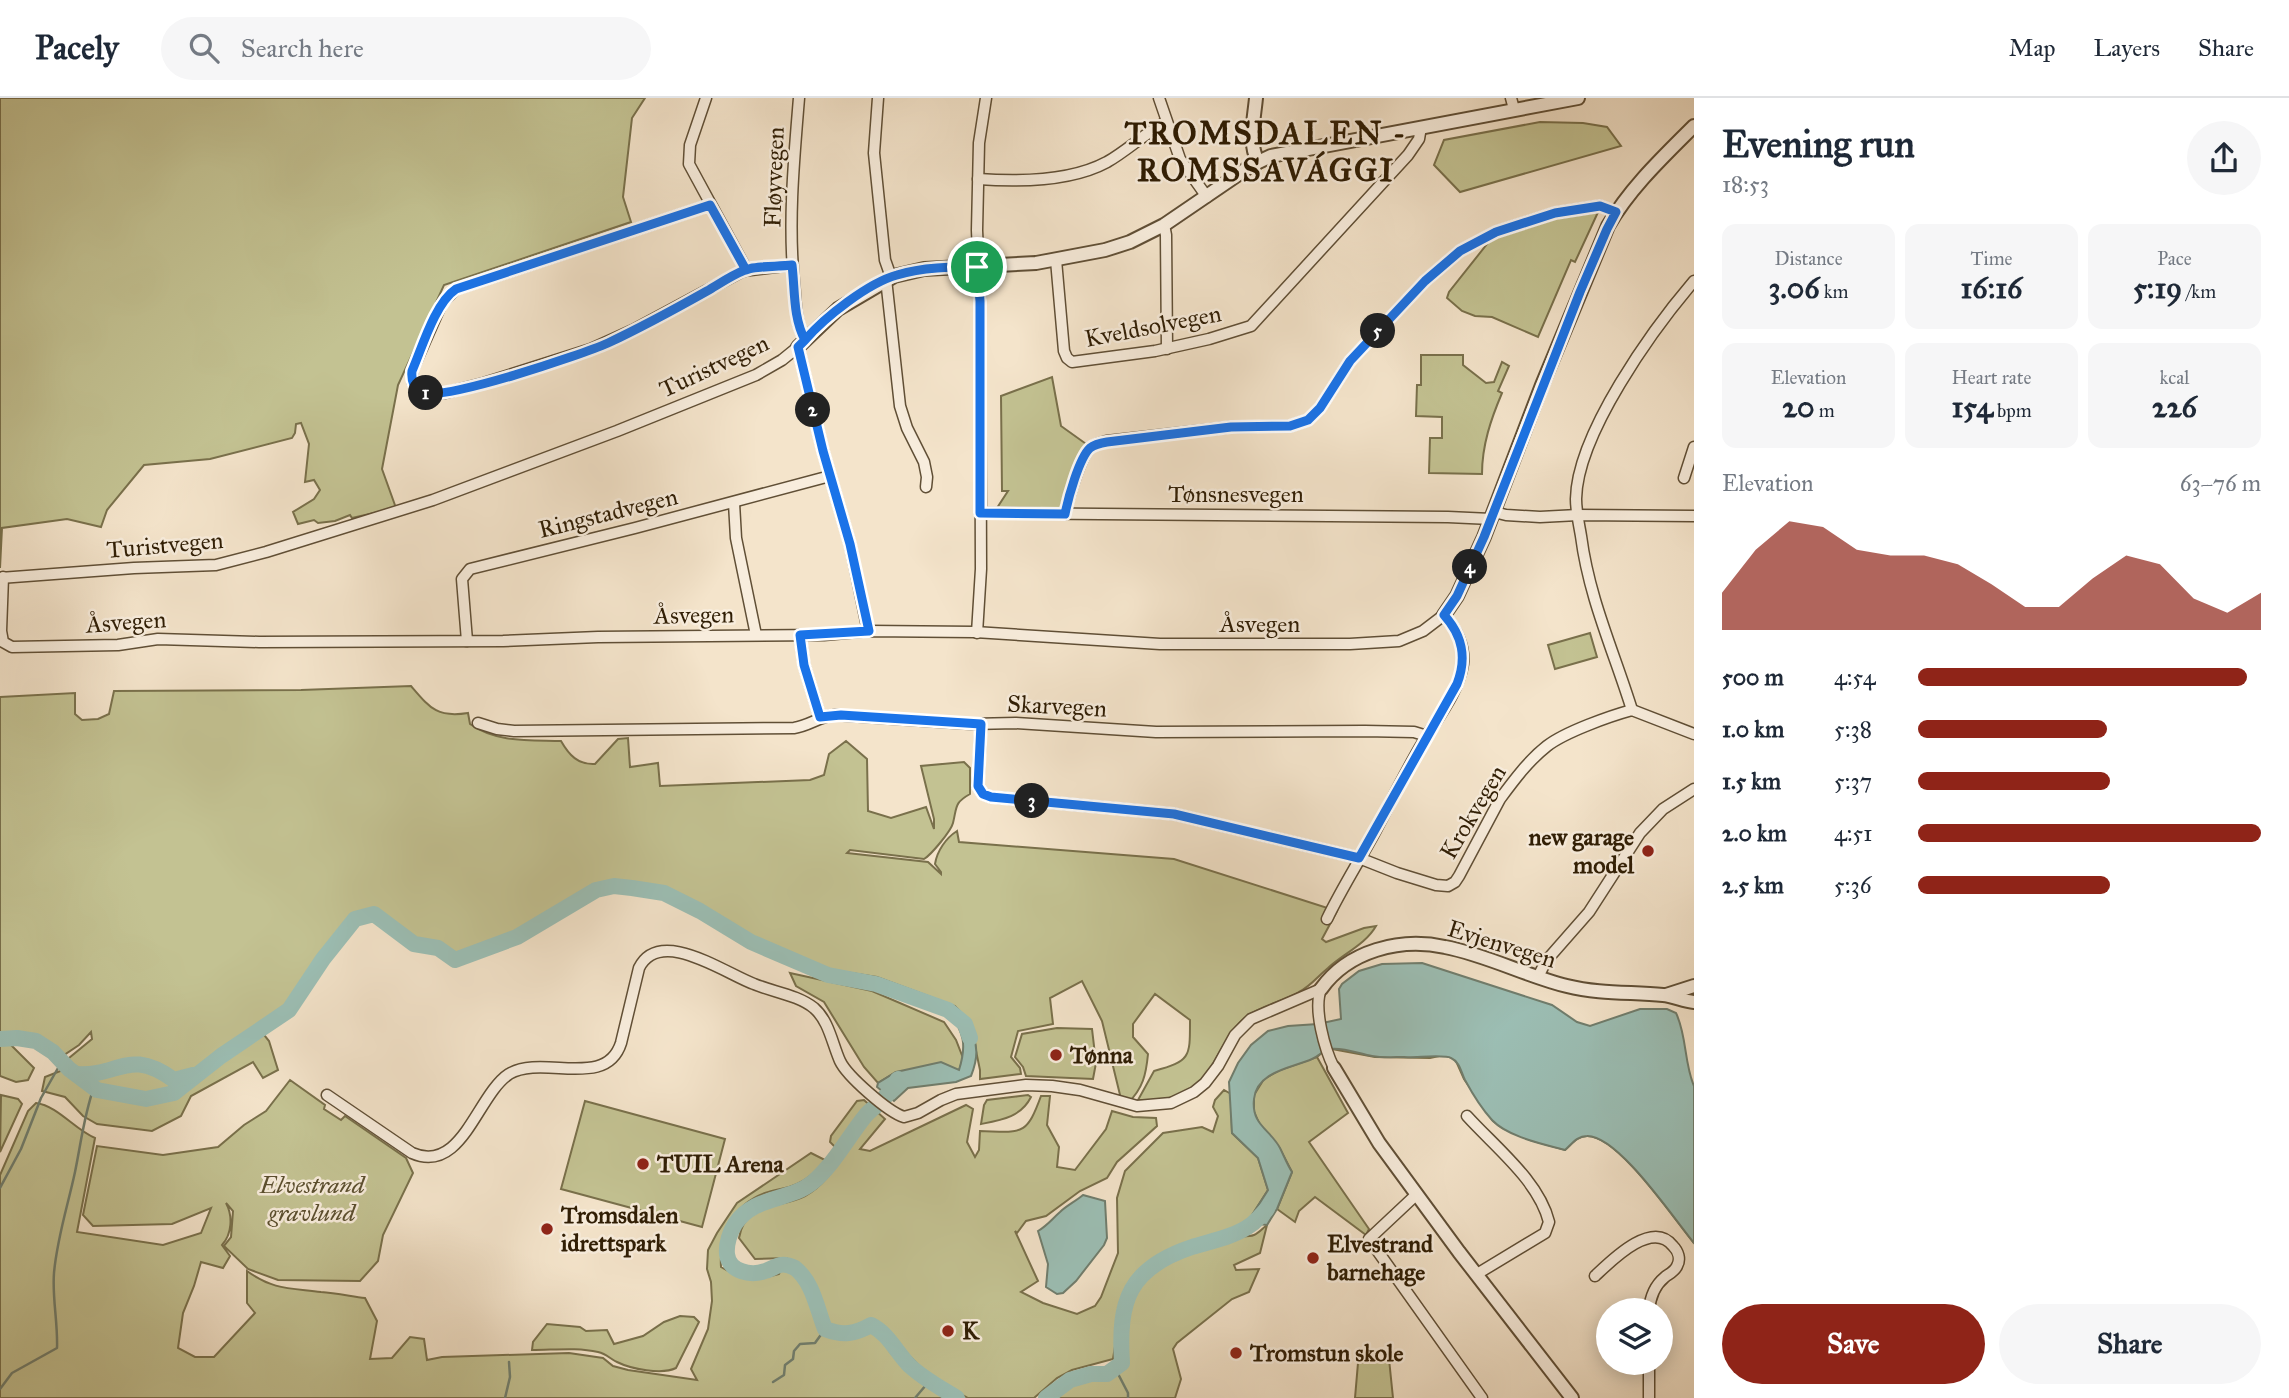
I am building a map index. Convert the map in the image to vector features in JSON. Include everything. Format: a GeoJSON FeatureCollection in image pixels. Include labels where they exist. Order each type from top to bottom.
{"type":"FeatureCollection","features":[{"type":"Feature","properties":{"kind":"street"},"geometry":{"type":"LineString","coordinates":[[706,98],[690,145],[690,167],[746,270]]}},
{"type":"Feature","properties":{"kind":"street","name":"Fløyvegen"},"geometry":{"type":"LineString","coordinates":[[799,98],[793,188],[792,265],[797,320],[830,476],[850,544],[869,631]]}},
{"type":"Feature","properties":{"kind":"street"},"geometry":{"type":"LineString","coordinates":[[878,98],[874,153],[900,406],[907,428],[924,462],[926,487]]}},
{"type":"Feature","properties":{"kind":"street"},"geometry":{"type":"LineString","coordinates":[[976,633],[981,569],[978,179],[980,132],[986,98]]}},
{"type":"Feature","properties":{"kind":"street"},"geometry":{"type":"LineString","coordinates":[[1159,98],[1181,161],[1206,197]]}},
{"type":"Feature","properties":{"kind":"street"},"geometry":{"type":"LineString","coordinates":[[1256,98],[1252,143],[1258,162]]}},
{"type":"Feature","properties":{"kind":"street","name":"Turistvegen"},"geometry":{"type":"LineString","coordinates":[[1,578],[216,565],[266,552],[433,500],[756,375],[782,360],[838,309],[888,278],[925,269],[1056,260],[1093,253],[1122,245],[1164,225],[1258,162],[1276,155],[1421,127],[1512,104],[1578,98]]}},
{"type":"Feature","properties":{"kind":"street"},"geometry":{"type":"LineString","coordinates":[[978,179],[1038,181],[1088,169],[1108,161],[1144,134],[1166,122]]}},
{"type":"Feature","properties":{"kind":"street","name":"Kveldsolvegen"},"geometry":{"type":"LineString","coordinates":[[1056,260],[1063,343],[1068,359],[1079,362],[1167,349],[1237,331],[1255,323],[1408,155],[1419,138],[1421,127]]}},
{"type":"Feature","properties":{"kind":"street"},"geometry":{"type":"LineString","coordinates":[[1327,919],[1457,684],[1462,665],[1461,644],[1444,615],[1457,596],[1492,515],[1594,259],[1616,212],[1654,166],[1692,130]]}},
{"type":"Feature","properties":{"kind":"street"},"geometry":{"type":"LineString","coordinates":[[710,205],[466,284],[452,291],[440,307],[412,371],[413,383],[422,392],[445,393],[484,383],[600,346],[746,270],[792,265]]}},
{"type":"Feature","properties":{"kind":"street"},"geometry":{"type":"LineString","coordinates":[[1065,514],[1071,490],[1092,447],[1107,442],[1231,427],[1290,426],[1308,420],[1320,408],[1350,361],[1425,281],[1460,251],[1496,232],[1555,213],[1600,206],[1616,212]]}},
{"type":"Feature","properties":{"kind":"street"},"geometry":{"type":"LineString","coordinates":[[1164,225],[1167,349]]}},
{"type":"Feature","properties":{"kind":"street"},"geometry":{"type":"LineString","coordinates":[[1694,281],[1650,339],[1597,426],[1585,457],[1576,499],[1589,586],[1632,710],[1694,734]]}},
{"type":"Feature","properties":{"kind":"street"},"geometry":{"type":"LineString","coordinates":[[1684,478],[1694,447]]}},
{"type":"Feature","properties":{"kind":"street","name":"Ringstadvegen"},"geometry":{"type":"LineString","coordinates":[[467,641],[462,579],[470,569],[734,503],[830,476]]}},
{"type":"Feature","properties":{"kind":"street"},"geometry":{"type":"LineString","coordinates":[[734,503],[736,538],[756,635]]}},
{"type":"Feature","properties":{"kind":"street","name":"Tønsnesvegen"},"geometry":{"type":"LineString","coordinates":[[980,513],[1694,516]]}},
{"type":"Feature","properties":{"kind":"street","name":"Åsvegen"},"geometry":{"type":"LineString","coordinates":[[1,578],[2,638],[6,645],[12,647],[118,645],[158,639],[259,642],[467,641],[800,635],[869,631],[976,633],[1228,646],[1388,643],[1421,632],[1444,615]]}},
{"type":"Feature","properties":{"kind":"street"},"geometry":{"type":"LineString","coordinates":[[800,635],[804,665],[820,717]]}},
{"type":"Feature","properties":{"kind":"street","name":"Krokvegen"},"geometry":{"type":"LineString","coordinates":[[1359,858],[1431,884],[1444,887],[1455,882],[1500,799],[1539,752],[1557,740],[1632,710]]}},
{"type":"Feature","properties":{"kind":"street","name":"Skarvegen"},"geometry":{"type":"LineString","coordinates":[[478,723],[514,731],[794,727],[803,726],[820,717],[841,715],[1175,733],[1365,731],[1414,732],[1427,736]]}},
{"type":"Feature","properties":{"kind":"street"},"geometry":{"type":"LineString","coordinates":[[981,724],[978,786],[983,794],[991,797],[1174,814],[1359,858]]}},
{"type":"Feature","properties":{"kind":"street"},"geometry":{"type":"LineString","coordinates":[[1538,977],[1546,961],[1589,912],[1640,833],[1663,809],[1694,789]]}},
{"type":"Feature","properties":{"kind":"street","name":"Evjenvegen"},"geometry":{"type":"LineString","coordinates":[[1321,989],[1342,967],[1363,955],[1409,945],[1444,946],[1567,986],[1597,992],[1666,995],[1694,986]]}},
{"type":"Feature","properties":{"kind":"street"},"geometry":{"type":"LineString","coordinates":[[327,1095],[412,1153],[421,1157],[441,1155],[454,1145],[493,1090],[511,1073],[535,1066],[583,1068],[601,1067],[609,1062],[616,1055],[621,1043],[642,961],[650,954],[661,951],[697,958],[752,984],[805,1003],[823,1018],[844,1069],[901,1116],[918,1113],[956,1094],[1026,1085],[1080,1090],[1137,1106],[1171,1102],[1205,1083],[1218,1066],[1234,1035],[1251,1019],[1321,989]]}},
{"type":"Feature","properties":{"kind":"street"},"geometry":{"type":"LineString","coordinates":[[1321,989],[1317,1002],[1334,1068],[1379,1143],[1572,1398]]}},
{"type":"Feature","properties":{"kind":"street","name":"Evjenvegen"},"geometry":{"type":"LineString","coordinates":[[1666,995],[1694,1002]]}},
{"type":"Feature","properties":{"kind":"street"},"geometry":{"type":"LineString","coordinates":[[1468,1116],[1520,1171],[1549,1222],[1545,1233],[1477,1274]]}},
{"type":"Feature","properties":{"kind":"street"},"geometry":{"type":"LineString","coordinates":[[1417,1194],[1369,1239],[1482,1398]]}},
{"type":"Feature","properties":{"kind":"street"},"geometry":{"type":"LineString","coordinates":[[1595,1276],[1618,1255],[1640,1241],[1655,1237],[1670,1242],[1678,1254],[1678,1263],[1654,1290],[1652,1298]]}},
{"type":"Feature","properties":{"kind":"street"},"geometry":{"type":"LineString","coordinates":[[1649,1375],[1649,1398]]}},
{"type":"Feature","properties":{"kind":"green space"},"geometry":{"type":"Polygon","coordinates":[[[0,98],[645,98],[632,118],[623,197],[631,222],[444,285],[398,385],[382,469],[396,508],[352,518],[350,515],[335,521],[318,523],[314,520],[298,524],[293,512],[314,499],[320,490],[314,480],[305,482],[309,444],[301,423],[296,424],[292,438],[210,459],[144,465],[107,510],[101,527],[67,519],[2,528],[0,568],[0,98]]]}},
{"type":"Feature","properties":{"kind":"green space"},"geometry":{"type":"Polygon","coordinates":[[[1540,122],[1583,123],[1607,127],[1621,146],[1460,192],[1434,165],[1444,140],[1540,122]]]}},
{"type":"Feature","properties":{"kind":"green space"},"geometry":{"type":"Polygon","coordinates":[[[1599,210],[1575,262],[1571,260],[1538,337],[1492,317],[1475,316],[1462,311],[1447,298],[1491,239],[1549,218],[1599,210]]]}},
{"type":"Feature","properties":{"kind":"green space"},"geometry":{"type":"Polygon","coordinates":[[[1421,355],[1463,355],[1463,365],[1486,383],[1494,382],[1502,362],[1509,366],[1498,391],[1502,393],[1488,432],[1482,474],[1429,473],[1430,438],[1442,438],[1442,417],[1416,416],[1417,385],[1421,385],[1421,355]]]}},
{"type":"Feature","properties":{"kind":"green space"},"geometry":{"type":"Polygon","coordinates":[[[1052,377],[1061,426],[1089,446],[1062,511],[995,511],[1008,491],[1002,491],[1001,396],[1052,377]]]}},
{"type":"Feature","properties":{"kind":"green space"},"geometry":{"type":"Polygon","coordinates":[[[1590,633],[1597,657],[1555,669],[1548,645],[1590,633]]]}},
{"type":"Feature","properties":{"kind":"green space"},"geometry":{"type":"Polygon","coordinates":[[[411,686],[435,710],[449,714],[468,713],[470,724],[491,735],[561,741],[571,755],[584,763],[595,764],[618,739],[628,738],[630,767],[658,763],[660,786],[810,780],[824,775],[829,754],[846,741],[867,759],[868,811],[891,818],[926,807],[934,829],[921,766],[964,762],[970,768],[970,794],[959,803],[951,827],[927,857],[924,859],[850,850],[847,853],[928,862],[941,874],[935,864],[938,854],[946,841],[957,831],[959,842],[1174,859],[1337,911],[1322,939],[1326,942],[1376,926],[1354,949],[1307,987],[1246,1017],[1230,1034],[1199,1082],[1184,1092],[1159,1100],[1138,1100],[1154,1071],[1175,1064],[1186,1056],[1190,1042],[1190,1020],[1155,994],[1133,1024],[1133,1037],[1148,1054],[1143,1081],[1128,1103],[1122,1103],[1102,1021],[1082,981],[1050,998],[1053,1024],[1018,1031],[1011,1057],[1020,1068],[1021,1074],[980,1079],[970,1022],[955,1006],[877,977],[832,970],[788,953],[663,893],[613,886],[595,890],[516,937],[453,960],[437,948],[413,944],[373,914],[354,919],[322,959],[288,1010],[260,1030],[269,1041],[278,1070],[263,1078],[253,1062],[191,1096],[181,1116],[152,1131],[97,1124],[83,1116],[65,1097],[42,1091],[45,1077],[68,1068],[69,1058],[92,1039],[91,1032],[79,1045],[61,1057],[26,1040],[0,1038],[0,697],[75,693],[75,714],[82,720],[98,719],[109,714],[114,691],[301,690],[411,686]]]}},
{"type":"Feature","properties":{"kind":"green space"},"geometry":{"type":"Polygon","coordinates":[[[790,973],[872,991],[944,1022],[956,1040],[963,1058],[959,1071],[896,1072],[878,1083],[864,1067],[824,1002],[796,986],[790,973]]]}},
{"type":"Feature","properties":{"kind":"green space","name":"Tønna"},"geometry":{"type":"Polygon","coordinates":[[[1057,1028],[1092,1029],[1096,1063],[1093,1079],[1026,1076],[1015,1057],[1022,1034],[1057,1028]]]}},
{"type":"Feature","properties":{"kind":"green space"},"geometry":{"type":"Polygon","coordinates":[[[1314,1040],[1547,1045],[1694,1243],[1645,1180],[1614,1149],[1600,1139],[1583,1136],[1565,1150],[1502,1128],[1493,1121],[1452,1058],[1444,1055],[1430,1058],[1375,1057],[1332,1049],[1317,1057],[1314,1040]]]}},
{"type":"Feature","properties":{"kind":"green space"},"geometry":{"type":"Polygon","coordinates":[[[0,1044],[10,1044],[34,1068],[28,1080],[16,1082],[0,1076],[0,1044]]]}},
{"type":"Feature","properties":{"kind":"green space"},"geometry":{"type":"Polygon","coordinates":[[[1317,1057],[1348,1113],[1309,1142],[1369,1229],[1366,1235],[1315,1197],[1299,1211],[1295,1222],[1277,1209],[1292,1172],[1279,1147],[1260,1125],[1254,1112],[1254,1095],[1264,1079],[1280,1070],[1317,1057]]]}},
{"type":"Feature","properties":{"kind":"green space","name":"Elvestrand gravlund"},"geometry":{"type":"Polygon","coordinates":[[[290,1080],[325,1105],[324,1109],[341,1120],[345,1116],[406,1158],[413,1173],[383,1235],[378,1261],[360,1281],[278,1280],[248,1269],[224,1246],[231,1237],[233,1211],[226,1203],[230,1225],[228,1236],[222,1245],[230,1256],[223,1268],[201,1262],[183,1313],[178,1348],[195,1357],[214,1357],[255,1313],[247,1303],[247,1271],[265,1282],[282,1287],[365,1298],[377,1321],[370,1359],[392,1358],[410,1337],[424,1339],[427,1360],[442,1357],[569,1353],[603,1358],[613,1366],[628,1370],[697,1380],[691,1369],[708,1329],[712,1301],[707,1269],[708,1250],[717,1233],[737,1203],[811,1153],[827,1161],[801,1182],[754,1198],[736,1213],[730,1222],[723,1243],[721,1267],[749,1279],[779,1274],[786,1258],[755,1259],[739,1238],[743,1226],[756,1212],[805,1196],[827,1178],[843,1155],[830,1142],[831,1136],[857,1101],[864,1100],[885,1119],[860,1149],[870,1151],[966,1105],[973,1109],[967,1142],[975,1157],[979,1150],[980,1131],[1005,1132],[1021,1129],[1031,1119],[1041,1096],[1050,1096],[1047,1125],[1059,1147],[1057,1167],[1075,1170],[1106,1129],[1112,1111],[1133,1117],[1156,1118],[1157,1126],[1117,1162],[1107,1178],[1080,1191],[1046,1216],[1026,1221],[1017,1233],[1015,1231],[1038,1281],[1021,1292],[1043,1303],[1077,1314],[1095,1306],[1118,1253],[1117,1198],[1125,1171],[1163,1133],[1202,1127],[1213,1132],[1218,1116],[1213,1107],[1215,1100],[1224,1090],[1231,1094],[1232,1133],[1258,1158],[1268,1190],[1247,1223],[1166,1255],[1136,1278],[1120,1315],[1113,1359],[1072,1370],[1057,1378],[1034,1398],[968,1398],[929,1376],[897,1343],[890,1352],[920,1382],[950,1398],[0,1398],[0,1175],[28,1111],[36,1103],[52,1108],[95,1138],[77,1232],[163,1245],[201,1233],[211,1208],[172,1224],[93,1226],[83,1215],[97,1146],[163,1155],[218,1147],[266,1111],[290,1080]]]}},
{"type":"Feature","properties":{"kind":"green space"},"geometry":{"type":"Polygon","coordinates":[[[1,1095],[18,1099],[22,1104],[0,1152],[1,1095]]]}},
{"type":"Feature","properties":{"kind":"green space"},"geometry":{"type":"Polygon","coordinates":[[[1028,1095],[1031,1097],[1027,1104],[1016,1113],[981,1124],[987,1100],[1028,1095]]]}},
{"type":"Feature","properties":{"kind":"green space","name":"TUIL Arena"},"geometry":{"type":"Polygon","coordinates":[[[585,1101],[725,1139],[702,1227],[561,1189],[585,1101]]]}},
{"type":"Feature","properties":{"kind":"green space"},"geometry":{"type":"Polygon","coordinates":[[[1267,1225],[1260,1253],[1234,1265],[1236,1270],[1259,1269],[1249,1292],[1232,1299],[1173,1349],[1181,1379],[1175,1398],[1048,1398],[1070,1381],[1091,1374],[1108,1374],[1124,1363],[1123,1333],[1128,1303],[1136,1284],[1152,1268],[1177,1254],[1217,1240],[1230,1236],[1254,1235],[1267,1225]]]}},
{"type":"Feature","properties":{"kind":"green space"},"geometry":{"type":"Polygon","coordinates":[[[680,1316],[694,1317],[699,1322],[676,1368],[670,1370],[655,1371],[630,1367],[590,1350],[532,1350],[533,1342],[547,1324],[580,1327],[586,1331],[607,1330],[614,1344],[643,1336],[664,1322],[680,1316]]]}},
{"type":"Feature","properties":{"kind":"green space"},"geometry":{"type":"Polygon","coordinates":[[[1389,1359],[1393,1398],[1355,1398],[1358,1363],[1389,1359]]]}},
{"type":"Feature","properties":{"kind":"water"},"geometry":{"type":"Polygon","coordinates":[[[1422,963],[1552,1005],[1577,1022],[1590,1026],[1640,1009],[1667,1009],[1676,1013],[1694,1086],[1694,1243],[1645,1180],[1614,1149],[1600,1139],[1583,1136],[1565,1150],[1507,1131],[1485,1111],[1458,1065],[1451,1058],[1380,1057],[1335,1049],[1268,1076],[1257,1090],[1254,1099],[1255,1115],[1280,1148],[1292,1172],[1277,1209],[1267,1225],[1247,1223],[1268,1190],[1258,1158],[1232,1133],[1229,1082],[1238,1063],[1251,1045],[1268,1031],[1341,1019],[1339,989],[1359,971],[1382,964],[1422,963]]]}},
{"type":"Feature","properties":{"kind":"water"},"geometry":{"type":"Polygon","coordinates":[[[948,1010],[964,1024],[974,1038],[976,1055],[971,1076],[956,1082],[908,1088],[894,1101],[877,1087],[878,1083],[896,1072],[941,1062],[959,1070],[963,1053],[962,1039],[958,1025],[948,1010]]]}},
{"type":"Feature","properties":{"kind":"water"},"geometry":{"type":"Polygon","coordinates":[[[1083,1195],[1105,1201],[1107,1238],[1076,1281],[1063,1293],[1057,1294],[1046,1287],[1048,1264],[1038,1231],[1083,1195]]]}},
{"type":"Feature","properties":{"kind":"waterway"},"geometry":{"type":"LineString","coordinates":[[0,1039],[36,1041],[97,1090],[146,1099],[174,1093],[221,1056],[289,1010],[323,959],[355,919],[374,914],[414,944],[438,948],[455,960],[517,937],[596,890],[614,886],[664,893],[751,942],[828,975],[876,984],[948,1010],[965,1024],[970,1038]]}},
{"type":"Feature","properties":{"kind":"waterway"},"geometry":{"type":"LineString","coordinates":[[0,1188],[21,1149],[41,1098],[62,1061]]}},
{"type":"Feature","properties":{"kind":"waterway"},"geometry":{"type":"LineString","coordinates":[[76,1074],[103,1072],[134,1064],[158,1070],[174,1080],[193,1075]]}},
{"type":"Feature","properties":{"kind":"waterway"},"geometry":{"type":"LineString","coordinates":[[898,1079],[813,1182],[794,1193],[762,1203],[743,1215],[732,1231],[727,1254],[736,1269],[747,1273],[782,1265],[795,1268],[810,1288],[825,1329],[849,1333],[871,1325],[883,1333],[915,1371],[957,1398]]}},
{"type":"Feature","properties":{"kind":"waterway"},"geometry":{"type":"LineString","coordinates":[[0,1389],[12,1373],[57,1348],[55,1260],[94,1087]]}},
{"type":"Feature","properties":{"kind":"waterway"},"geometry":{"type":"LineString","coordinates":[[1046,1398],[1070,1380],[1091,1374],[1107,1374],[1122,1363],[1122,1321],[1132,1289],[1141,1276],[1171,1255],[1238,1232],[1252,1224],[1267,1209]]}},
{"type":"Feature","properties":{"kind":"waterway"},"geometry":{"type":"LineString","coordinates":[[773,1382],[784,1375],[785,1365],[793,1359],[794,1351],[800,1344],[815,1343],[825,1329]]}},
{"type":"Feature","properties":{"kind":"waterway"},"geometry":{"type":"LineString","coordinates":[[505,1398],[510,1377],[509,1362]]}},
{"type":"Feature","properties":{"kind":"waterway"},"geometry":{"type":"LineString","coordinates":[[1115,1368],[1128,1398]]}},
{"type":"Feature","properties":{"kind":"waterway"},"geometry":{"type":"LineString","coordinates":[[915,1398],[926,1385],[932,1383]]}},
{"type":"Feature","properties":{"kind":"place","name":"new garage model"},"geometry":{"type":"Point","coordinates":[1648,851]}},
{"type":"Feature","properties":{"kind":"place","name":"Tønna"},"geometry":{"type":"Point","coordinates":[1056,1055]}},
{"type":"Feature","properties":{"kind":"place","name":"TUIL Arena"},"geometry":{"type":"Point","coordinates":[643,1164]}},
{"type":"Feature","properties":{"kind":"place","name":"Tromsdalen idrettspark"},"geometry":{"type":"Point","coordinates":[547,1229]}},
{"type":"Feature","properties":{"kind":"place","name":"Elvestrand barnehage"},"geometry":{"type":"Point","coordinates":[1313,1258]}},
{"type":"Feature","properties":{"kind":"place","name":"K"},"geometry":{"type":"Point","coordinates":[948,1331]}},
{"type":"Feature","properties":{"kind":"place","name":"Tromstun skole"},"geometry":{"type":"Point","coordinates":[1236,1353]}},
{"type":"Feature","properties":{"kind":"district","name":"TROMSDALEN - ROMSSAVÁGGI"},"geometry":{"type":"Point","coordinates":[1266,152]}},
{"type":"Feature","properties":{"kind":"route"},"geometry":{"type":"LineString","coordinates":[[977,267],[925,269],[891,277],[838,309],[805,340],[800,330],[797,320],[794,283],[792,265],[779,267],[750,269],[633,330],[582,353],[445,393],[423,393],[416,388],[412,379],[412,371],[440,307],[452,291],[466,284],[710,205],[746,270],[752,268],[792,265],[797,320],[805,340],[798,347],[823,451],[850,544],[869,631],[800,635],[804,665],[820,717],[841,715],[981,724],[978,786],[983,794],[991,797],[1174,814],[1359,858],[1457,684],[1463,654],[1458,636],[1444,615],[1457,596],[1484,537],[1542,385],[1616,212],[1600,206],[1555,213],[1496,232],[1460,251],[1425,281],[1350,361],[1320,408],[1308,420],[1290,426],[1231,427],[1107,442],[1092,447],[1071,490],[1065,514],[980,513],[980,301],[977,267]]}}]}
